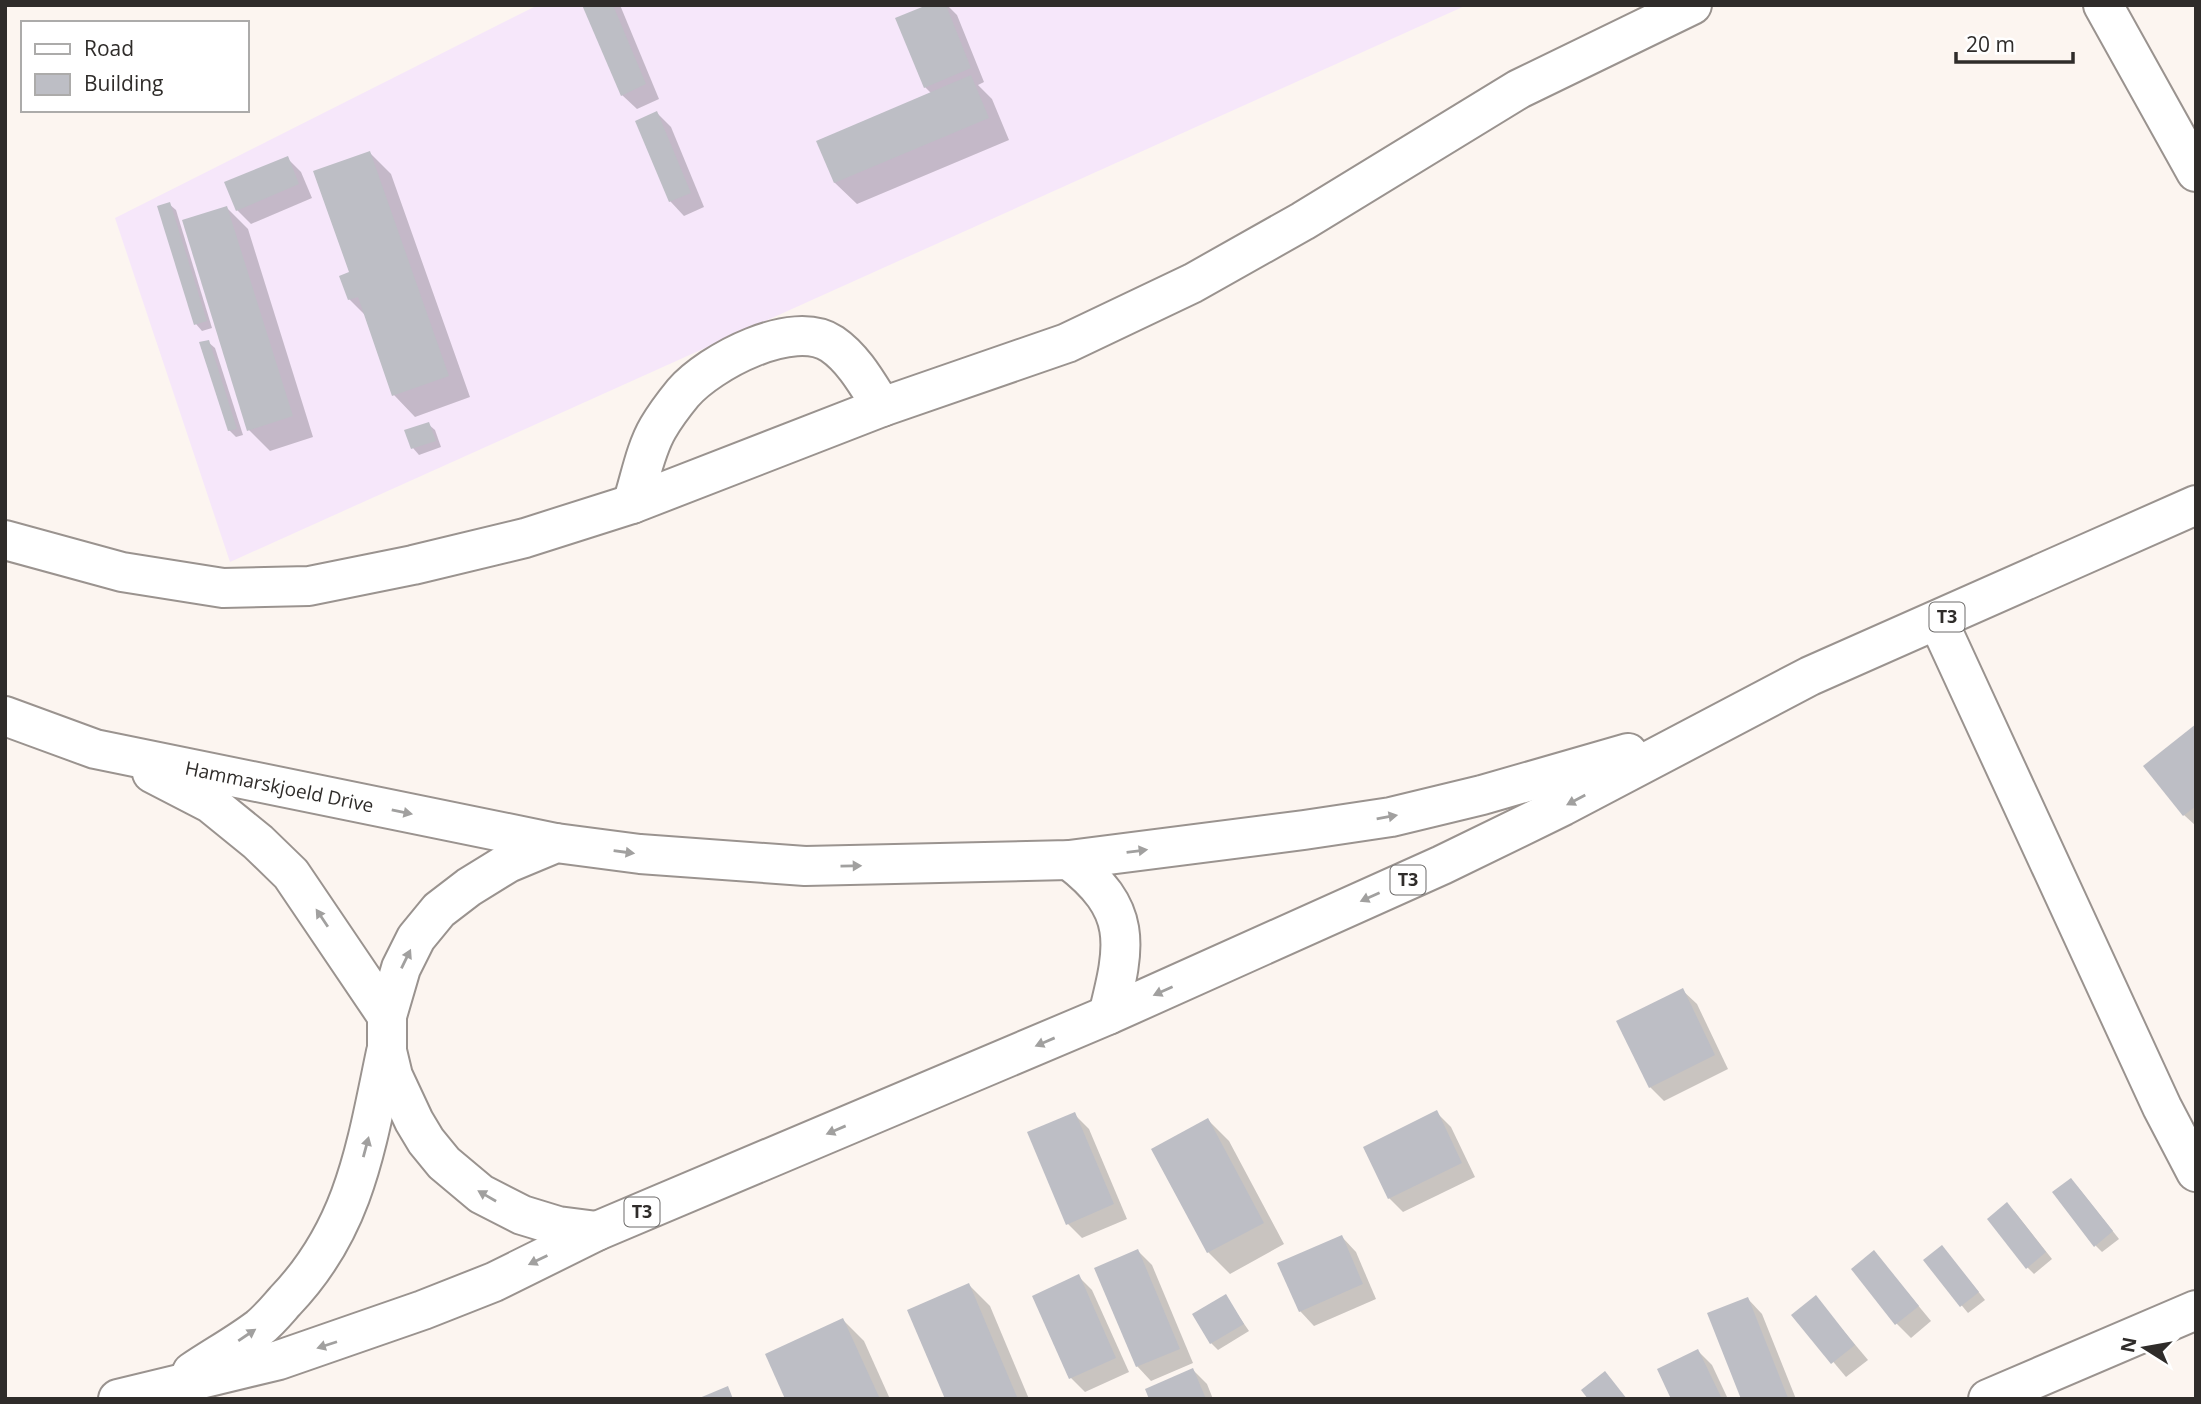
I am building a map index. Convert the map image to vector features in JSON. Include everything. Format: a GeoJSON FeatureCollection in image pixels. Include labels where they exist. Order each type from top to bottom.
{"type":"FeatureCollection","features":[{"type":"Feature","properties":{"kind":"main road"},"geometry":{"type":"LineString","coordinates":[[5,540],[122,572],[223,588],[309,586],[525,538],[632,504],[882,407],[1067,343],[1193,283],[1303,221],[1519,89],[1692,5]]}},
{"type":"Feature","properties":{"kind":"main road"},"geometry":{"type":"LineString","coordinates":[[2103,5],[2196,173]]}},
{"type":"Feature","properties":{"kind":"main road"},"geometry":{"type":"LineString","coordinates":[[632,504],[657,430],[684,392],[721,363],[770,341],[807,336],[831,343],[858,369],[882,407]]}},
{"type":"Feature","properties":{"kind":"main road","name":"T3"},"geometry":{"type":"LineString","coordinates":[[118,1399],[279,1360],[411,1315],[494,1282],[597,1231],[1108,1015],[1442,865],[1563,806],[1810,676],[2196,505]]}},
{"type":"Feature","properties":{"kind":"main road"},"geometry":{"type":"LineString","coordinates":[[1937,621],[2156,1095],[2196,1172]]}},
{"type":"Feature","properties":{"kind":"main road","name":"Hammarskjoeld Drive"},"geometry":{"type":"LineString","coordinates":[[5,716],[95,748],[556,843]]}},
{"type":"Feature","properties":{"kind":"main road","name":"T3"},"geometry":{"type":"LineString","coordinates":[[170,1387],[261,1326],[307,1278],[334,1235],[357,1179],[373,1119],[401,968],[416,938],[439,910],[469,887],[508,863],[556,843],[640,855],[805,866],[1069,860],[1391,817],[1482,795],[1700,733]]}},
{"type":"Feature","properties":{"kind":"main road"},"geometry":{"type":"LineString","coordinates":[[95,748],[141,767],[210,803],[258,842],[291,874],[387,1033]]}},
{"type":"Feature","properties":{"kind":"main road"},"geometry":{"type":"LineString","coordinates":[[1069,860],[1092,877],[1108,898],[1121,925],[1121,957],[1108,1015]]}},
{"type":"Feature","properties":{"kind":"main road","name":"T3"},"geometry":{"type":"LineString","coordinates":[[387,1033],[393,1076],[426,1142],[444,1163],[481,1194],[522,1215],[558,1226],[597,1231]]}},
{"type":"Feature","properties":{"kind":"main road"},"geometry":{"type":"LineString","coordinates":[[1988,1399],[2196,1310]]}},
{"type":"Feature","properties":{"kind":"shaded area"},"geometry":{"type":"Polygon","coordinates":[[[538,5],[1467,5],[230,562],[115,218],[538,5]]]}},
{"type":"Feature","properties":{"kind":"building"},"geometry":{"type":"Polygon","coordinates":[[[582,5],[613,5],[646,84],[621,96],[582,5]]]}},
{"type":"Feature","properties":{"kind":"building"},"geometry":{"type":"Polygon","coordinates":[[[927,5],[946,5],[971,68],[924,88],[895,18],[927,5]]]}},
{"type":"Feature","properties":{"kind":"building"},"geometry":{"type":"Polygon","coordinates":[[[971,75],[989,118],[834,183],[816,141],[971,75]]]}},
{"type":"Feature","properties":{"kind":"building"},"geometry":{"type":"Polygon","coordinates":[[[657,111],[691,193],[669,202],[635,121],[657,111]]]}},
{"type":"Feature","properties":{"kind":"building"},"geometry":{"type":"Polygon","coordinates":[[[370,151],[449,376],[392,396],[358,297],[348,300],[339,276],[349,272],[313,171],[370,151]]]}},
{"type":"Feature","properties":{"kind":"building"},"geometry":{"type":"Polygon","coordinates":[[[288,156],[299,184],[236,211],[224,182],[288,156]]]}},
{"type":"Feature","properties":{"kind":"building"},"geometry":{"type":"Polygon","coordinates":[[[170,202],[207,321],[194,325],[157,206],[170,202]]]}},
{"type":"Feature","properties":{"kind":"building"},"geometry":{"type":"Polygon","coordinates":[[[227,206],[293,416],[247,431],[182,220],[227,206]]]}},
{"type":"Feature","properties":{"kind":"building"},"geometry":{"type":"Polygon","coordinates":[[[209,340],[237,429],[228,431],[199,342],[209,340]]]}},
{"type":"Feature","properties":{"kind":"building"},"geometry":{"type":"Polygon","coordinates":[[[429,422],[436,441],[411,449],[404,430],[429,422]]]}},
{"type":"Feature","properties":{"kind":"building"},"geometry":{"type":"Polygon","coordinates":[[[2196,724],[2196,806],[2183,816],[2143,766],[2196,724]]]}},
{"type":"Feature","properties":{"kind":"building"},"geometry":{"type":"Polygon","coordinates":[[[1683,988],[1715,1055],[1649,1088],[1616,1021],[1683,988]]]}},
{"type":"Feature","properties":{"kind":"building"},"geometry":{"type":"Polygon","coordinates":[[[1437,1110],[1462,1163],[1388,1199],[1363,1147],[1437,1110]]]}},
{"type":"Feature","properties":{"kind":"building"},"geometry":{"type":"Polygon","coordinates":[[[1075,1112],[1114,1204],[1066,1225],[1027,1132],[1075,1112]]]}},
{"type":"Feature","properties":{"kind":"building"},"geometry":{"type":"Polygon","coordinates":[[[1208,1118],[1264,1223],[1207,1253],[1151,1149],[1208,1118]]]}},
{"type":"Feature","properties":{"kind":"building"},"geometry":{"type":"Polygon","coordinates":[[[2071,1178],[2113,1231],[2094,1247],[2052,1192],[2071,1178]]]}},
{"type":"Feature","properties":{"kind":"building"},"geometry":{"type":"Polygon","coordinates":[[[2007,1202],[2046,1252],[2026,1269],[1987,1219],[2007,1202]]]}},
{"type":"Feature","properties":{"kind":"building"},"geometry":{"type":"Polygon","coordinates":[[[1342,1235],[1363,1284],[1299,1312],[1277,1263],[1342,1235]]]}},
{"type":"Feature","properties":{"kind":"building"},"geometry":{"type":"Polygon","coordinates":[[[1942,1245],[1979,1292],[1960,1307],[1923,1260],[1942,1245]]]}},
{"type":"Feature","properties":{"kind":"building"},"geometry":{"type":"Polygon","coordinates":[[[1138,1249],[1180,1349],[1136,1367],[1094,1268],[1138,1249]]]}},
{"type":"Feature","properties":{"kind":"building"},"geometry":{"type":"Polygon","coordinates":[[[1874,1250],[1919,1306],[1895,1325],[1851,1269],[1874,1250]]]}},
{"type":"Feature","properties":{"kind":"building"},"geometry":{"type":"Polygon","coordinates":[[[1079,1274],[1116,1358],[1069,1379],[1032,1296],[1079,1274]]]}},
{"type":"Feature","properties":{"kind":"building"},"geometry":{"type":"Polygon","coordinates":[[[969,1283],[1017,1397],[1013,1399],[945,1399],[907,1310],[969,1283]]]}},
{"type":"Feature","properties":{"kind":"building"},"geometry":{"type":"Polygon","coordinates":[[[1226,1294],[1244,1324],[1210,1344],[1192,1314],[1226,1294]]]}},
{"type":"Feature","properties":{"kind":"building"},"geometry":{"type":"Polygon","coordinates":[[[1816,1295],[1855,1345],[1831,1364],[1791,1315],[1816,1295]]]}},
{"type":"Feature","properties":{"kind":"building"},"geometry":{"type":"Polygon","coordinates":[[[1748,1297],[1788,1398],[1741,1399],[1707,1313],[1748,1297]]]}},
{"type":"Feature","properties":{"kind":"building"},"geometry":{"type":"Polygon","coordinates":[[[843,1318],[880,1399],[785,1399],[765,1354],[843,1318]]]}},
{"type":"Feature","properties":{"kind":"building"},"geometry":{"type":"Polygon","coordinates":[[[1698,1349],[1722,1399],[1671,1399],[1657,1369],[1698,1349]]]}},
{"type":"Feature","properties":{"kind":"building"},"geometry":{"type":"Polygon","coordinates":[[[1193,1368],[1206,1399],[1149,1399],[1145,1389],[1193,1368]]]}},
{"type":"Feature","properties":{"kind":"building"},"geometry":{"type":"Polygon","coordinates":[[[1605,1371],[1627,1399],[1588,1399],[1581,1390],[1605,1371]]]}},
{"type":"Feature","properties":{"kind":"building"},"geometry":{"type":"Polygon","coordinates":[[[728,1386],[733,1399],[697,1399],[728,1386]]]}}]}
